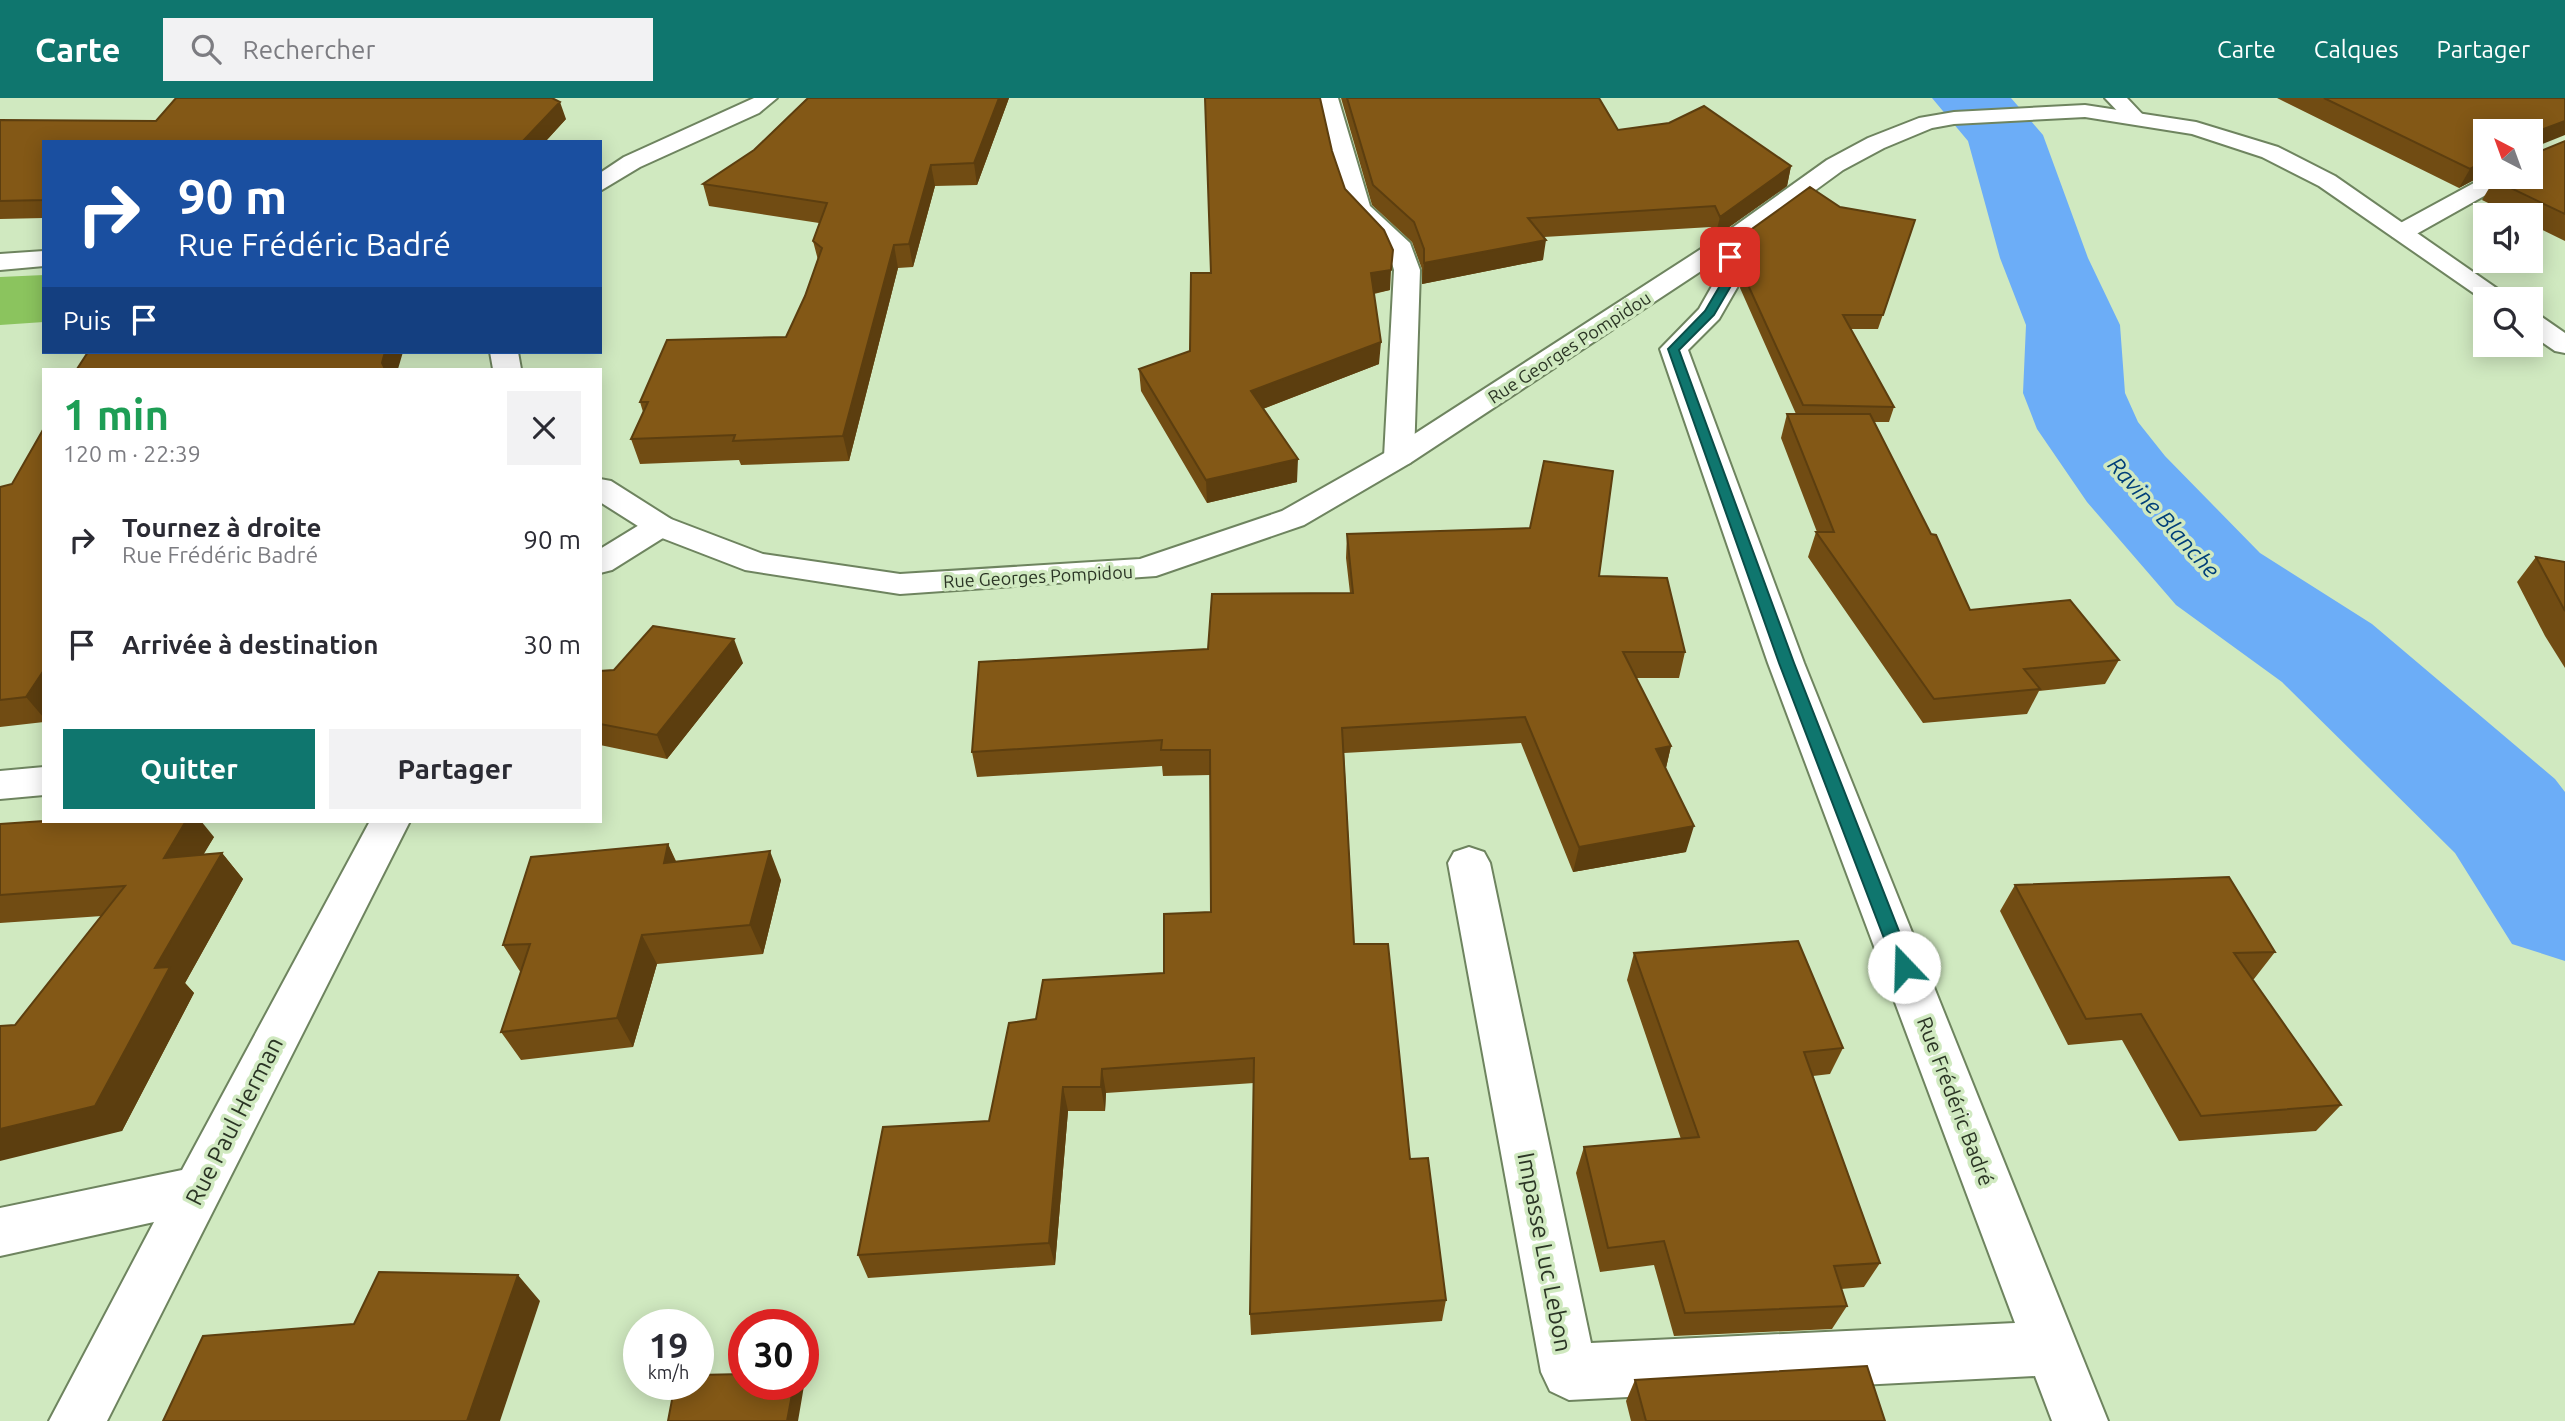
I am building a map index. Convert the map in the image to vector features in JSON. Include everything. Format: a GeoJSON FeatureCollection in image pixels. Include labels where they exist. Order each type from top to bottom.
{"type":"FeatureCollection","features":[{"type":"Feature","properties":{"kind":"street"},"geometry":{"type":"LineString","coordinates":[[602,183],[632,162],[752,109],[766,98]]}},
{"type":"Feature","properties":{"kind":"street"},"geometry":{"type":"LineString","coordinates":[[1328,98],[1358,207],[1368,220],[1401,248],[1407,270],[1399,457]]}},
{"type":"Feature","properties":{"kind":"street"},"geometry":{"type":"LineString","coordinates":[[2115,98],[2133,116]]}},
{"type":"Feature","properties":{"kind":"street","name":"Rue Georges Pompidou"},"geometry":{"type":"LineString","coordinates":[[602,489],[660,526],[757,563],[900,584],[1144,569],[1293,518],[1399,457],[1727,243],[1835,165],[1876,143],[1927,122],[2085,111],[2133,116],[2196,128],[2270,152],[2328,181],[2482,287]]}},
{"type":"Feature","properties":{"kind":"street"},"geometry":{"type":"LineString","coordinates":[[2402,232],[2479,189]]}},
{"type":"Feature","properties":{"kind":"street","name":"Rue Frédéric Badré"},"geometry":{"type":"LineString","coordinates":[[1727,243],[1733,272],[1710,313],[1674,349],[1791,676],[2080,1421]]}},
{"type":"Feature","properties":{"kind":"street"},"geometry":{"type":"LineString","coordinates":[[0,262],[42,258]]}},
{"type":"Feature","properties":{"kind":"street"},"geometry":{"type":"LineString","coordinates":[[2543,330],[2565,345]]}},
{"type":"Feature","properties":{"kind":"street"},"geometry":{"type":"LineString","coordinates":[[602,562],[660,526]]}},
{"type":"Feature","properties":{"kind":"street"},"geometry":{"type":"LineString","coordinates":[[0,785],[42,781]]}},
{"type":"Feature","properties":{"kind":"street","name":"Rue Paul Herman"},"geometry":{"type":"LineString","coordinates":[[77,1421],[389,823]]}},
{"type":"Feature","properties":{"kind":"street","name":"Impasse Luc Lebon"},"geometry":{"type":"LineString","coordinates":[[1469,863],[1569,1371],[2052,1348]]}},
{"type":"Feature","properties":{"kind":"street"},"geometry":{"type":"LineString","coordinates":[[0,1232],[199,1189]]}},
{"type":"Feature","properties":{"kind":"green space"},"geometry":{"type":"Polygon","coordinates":[[[42,275],[42,322],[0,325],[0,277],[42,275]]]}},
{"type":"Feature","properties":{"kind":"building"},"geometry":{"type":"Polygon","coordinates":[[[176,98],[552,98],[560,102],[524,140],[42,140],[42,200],[0,201],[0,120],[156,121],[176,98]]]}},
{"type":"Feature","properties":{"kind":"building"},"geometry":{"type":"Polygon","coordinates":[[[808,98],[999,98],[974,163],[931,165],[909,244],[894,245],[843,436],[733,441],[735,435],[631,439],[648,402],[640,402],[667,340],[786,337],[805,296],[822,248],[813,241],[827,203],[703,184],[754,150],[808,98]]]}},
{"type":"Feature","properties":{"kind":"building"},"geometry":{"type":"Polygon","coordinates":[[[1205,98],[1320,98],[1332,151],[1345,189],[1384,230],[1393,250],[1391,270],[1371,273],[1381,342],[1251,391],[1298,459],[1206,480],[1139,369],[1190,351],[1191,273],[1211,273],[1205,98]]]}},
{"type":"Feature","properties":{"kind":"building"},"geometry":{"type":"Polygon","coordinates":[[[1347,98],[1599,98],[1618,130],[1669,123],[1704,106],[1791,166],[1720,217],[1715,206],[1528,218],[1546,240],[1424,263],[1424,249],[1414,222],[1373,185],[1347,98]]]}},
{"type":"Feature","properties":{"kind":"building"},"geometry":{"type":"Polygon","coordinates":[[[2324,98],[2565,98],[2565,121],[2543,129],[2543,119],[2473,119],[2473,167],[2470,169],[2324,98]]]}},
{"type":"Feature","properties":{"kind":"building"},"geometry":{"type":"Polygon","coordinates":[[[2565,141],[2565,214],[2513,189],[2543,189],[2543,150],[2565,141]]]}},
{"type":"Feature","properties":{"kind":"building"},"geometry":{"type":"Polygon","coordinates":[[[1810,187],[1840,207],[1915,220],[1883,315],[1843,315],[1894,407],[1803,405],[1743,274],[1752,257],[1745,234],[1810,187]]]}},
{"type":"Feature","properties":{"kind":"building"},"geometry":{"type":"Polygon","coordinates":[[[87,354],[384,354],[382,363],[384,368],[78,368],[87,354]]]}},
{"type":"Feature","properties":{"kind":"building"},"geometry":{"type":"Polygon","coordinates":[[[1787,414],[1870,414],[1931,534],[1936,535],[1970,610],[2070,600],[2119,660],[2024,669],[2040,689],[1934,699],[1816,532],[1834,532],[1787,414]]]}},
{"type":"Feature","properties":{"kind":"building"},"geometry":{"type":"Polygon","coordinates":[[[42,432],[42,673],[26,697],[0,700],[0,487],[12,484],[42,432]]]}},
{"type":"Feature","properties":{"kind":"building"},"geometry":{"type":"Polygon","coordinates":[[[1544,461],[1613,471],[1599,576],[1667,578],[1685,652],[1623,652],[1671,746],[1656,749],[1694,826],[1579,847],[1525,717],[1342,728],[1354,944],[1388,944],[1410,1159],[1428,1158],[1446,1300],[1250,1314],[1254,1058],[1102,1069],[1101,1087],[1063,1087],[1049,1243],[858,1255],[883,1127],[989,1121],[1009,1023],[1036,1019],[1043,980],[1164,973],[1164,914],[1211,912],[1210,750],[1161,750],[1162,740],[972,752],[979,662],[1208,649],[1212,594],[1353,593],[1347,534],[1530,528],[1544,461]]]}},
{"type":"Feature","properties":{"kind":"building"},"geometry":{"type":"Polygon","coordinates":[[[2536,557],[2565,562],[2565,611],[2536,557]]]}},
{"type":"Feature","properties":{"kind":"building"},"geometry":{"type":"Polygon","coordinates":[[[653,626],[734,639],[657,735],[602,724],[602,671],[614,670],[653,626]]]}},
{"type":"Feature","properties":{"kind":"building"},"geometry":{"type":"Polygon","coordinates":[[[42,821],[185,823],[164,858],[222,853],[155,968],[170,967],[95,1106],[0,1129],[0,1026],[15,1025],[125,886],[0,895],[0,824],[42,821]]]}},
{"type":"Feature","properties":{"kind":"building"},"geometry":{"type":"Polygon","coordinates":[[[668,844],[664,863],[770,851],[750,925],[642,935],[617,1018],[501,1032],[530,944],[503,945],[531,857],[668,844]]]}},
{"type":"Feature","properties":{"kind":"building"},"geometry":{"type":"Polygon","coordinates":[[[2229,877],[2275,952],[2234,953],[2341,1105],[2201,1116],[2141,1014],[2086,1019],[2015,885],[2229,877]]]}},
{"type":"Feature","properties":{"kind":"building"},"geometry":{"type":"Polygon","coordinates":[[[1798,941],[1843,1048],[1804,1052],[1880,1263],[1834,1266],[1847,1306],[1685,1313],[1664,1241],[1608,1248],[1584,1147],[1699,1137],[1634,953],[1798,941]]]}},
{"type":"Feature","properties":{"kind":"building"},"geometry":{"type":"Polygon","coordinates":[[[379,1272],[518,1275],[467,1421],[163,1421],[203,1336],[354,1324],[379,1272]]]}},
{"type":"Feature","properties":{"kind":"building"},"geometry":{"type":"Polygon","coordinates":[[[1867,1366],[1885,1421],[1646,1421],[1635,1380],[1867,1366]]]}},
{"type":"Feature","properties":{"kind":"building"},"geometry":{"type":"Polygon","coordinates":[[[728,1374],[728,1400],[791,1400],[787,1421],[668,1421],[672,1400],[714,1400],[714,1375],[728,1374]]]}},
{"type":"Feature","properties":{"kind":"waterway","name":"Ravine Blanche"},"geometry":{"type":"LineString","coordinates":[[1969,98],[2005,135],[2044,258],[2073,325],[2074,393],[2089,429],[2126,479],[2218,579],[2327,653],[2505,816],[2565,903]]}},
{"type":"Feature","properties":{"kind":"route"},"geometry":{"type":"LineString","coordinates":[[1730,257],[1733,272],[1710,313],[1674,349],[1786,663],[1904,967]]}}]}
